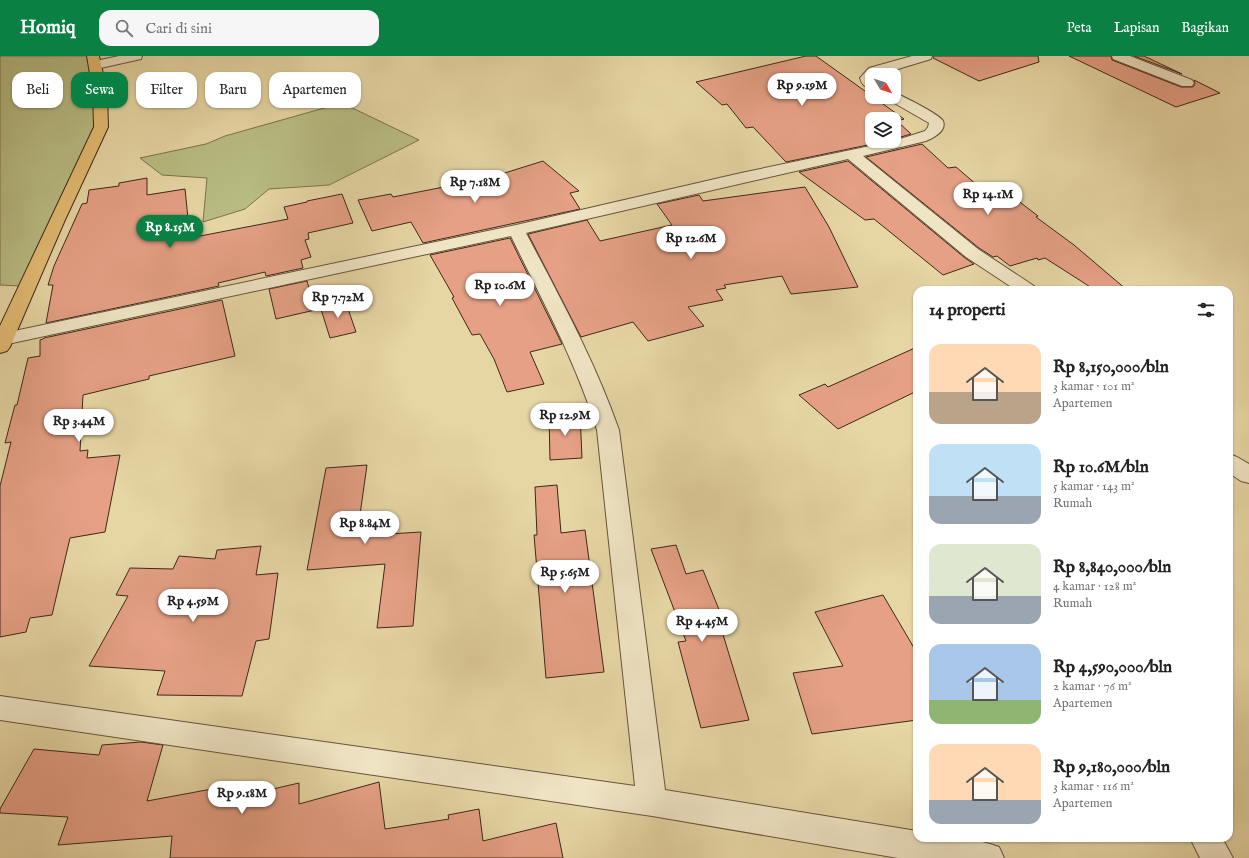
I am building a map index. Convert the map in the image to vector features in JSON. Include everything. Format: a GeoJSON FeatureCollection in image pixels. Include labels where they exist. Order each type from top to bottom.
{"type":"FeatureCollection","features":[{"type":"Feature","properties":{"kind":"main road"},"geometry":{"type":"LineString","coordinates":[[2,343],[101,127],[102,120],[94,60]]}},
{"type":"Feature","properties":{"kind":"street"},"geometry":{"type":"LineString","coordinates":[[94,60],[136,56]]}},
{"type":"Feature","properties":{"kind":"street"},"geometry":{"type":"LineString","coordinates":[[884,68],[926,56]]}},
{"type":"Feature","properties":{"kind":"street"},"geometry":{"type":"LineString","coordinates":[[1118,56],[1187,83]]}},
{"type":"Feature","properties":{"kind":"street"},"geometry":{"type":"LineString","coordinates":[[2,343],[516,230],[851,154],[920,138],[935,130],[936,122],[901,101]]}},
{"type":"Feature","properties":{"kind":"street"},"geometry":{"type":"LineString","coordinates":[[851,154],[972,253],[1022,286]]}},
{"type":"Feature","properties":{"kind":"street"},"geometry":{"type":"LineString","coordinates":[[516,230],[570,335],[599,398],[608,430],[652,802]]}},
{"type":"Feature","properties":{"kind":"street"},"geometry":{"type":"LineString","coordinates":[[1233,465],[1249,475]]}},
{"type":"Feature","properties":{"kind":"street"},"geometry":{"type":"LineString","coordinates":[[0,708],[652,802],[988,858]]}},
{"type":"Feature","properties":{"kind":"street"},"geometry":{"type":"LineString","coordinates":[[1208,842],[1218,858]]}},
{"type":"Feature","properties":{"kind":"green space"},"geometry":{"type":"Polygon","coordinates":[[[0,56],[99,56],[102,72],[71,72],[71,108],[100,108],[99,124],[20,286],[0,285],[0,56]]]}},
{"type":"Feature","properties":{"kind":"green space"},"geometry":{"type":"Polygon","coordinates":[[[324,108],[352,108],[419,140],[329,185],[269,189],[245,209],[203,222],[207,178],[162,175],[140,158],[206,144],[225,136],[324,108]]]}},
{"type":"Feature","properties":{"kind":"building"},"geometry":{"type":"Polygon","coordinates":[[[806,56],[816,56],[865,91],[865,104],[883,104],[894,112],[865,112],[865,146],[786,162],[753,127],[746,128],[727,104],[722,105],[696,82],[806,56]]]}},
{"type":"Feature","properties":{"kind":"building"},"geometry":{"type":"Polygon","coordinates":[[[933,56],[1038,56],[1039,62],[979,81],[933,58],[933,56]]]}},
{"type":"Feature","properties":{"kind":"building"},"geometry":{"type":"Polygon","coordinates":[[[1069,56],[1111,56],[1112,60],[1181,87],[1193,87],[1195,84],[1194,80],[1220,93],[1176,107],[1069,56]]]}},
{"type":"Feature","properties":{"kind":"building"},"geometry":{"type":"Polygon","coordinates":[[[1134,56],[1144,56],[1182,74],[1134,56]]]}},
{"type":"Feature","properties":{"kind":"building"},"geometry":{"type":"Polygon","coordinates":[[[901,125],[911,134],[901,137],[901,125]]]}},
{"type":"Feature","properties":{"kind":"building"},"geometry":{"type":"Polygon","coordinates":[[[922,144],[948,168],[956,167],[991,197],[1008,193],[1038,216],[1036,217],[1074,245],[1122,286],[1089,286],[1045,258],[1038,260],[1037,258],[1010,266],[997,256],[993,257],[979,248],[866,157],[922,144]]]}},
{"type":"Feature","properties":{"kind":"building"},"geometry":{"type":"Polygon","coordinates":[[[543,161],[579,191],[570,193],[580,209],[423,243],[411,222],[372,231],[358,200],[391,194],[393,197],[464,183],[462,180],[490,175],[492,177],[543,161]]]}},
{"type":"Feature","properties":{"kind":"building"},"geometry":{"type":"Polygon","coordinates":[[[848,161],[974,264],[943,275],[874,219],[865,220],[799,172],[848,161]]]}},
{"type":"Feature","properties":{"kind":"building"},"geometry":{"type":"Polygon","coordinates":[[[147,178],[147,195],[185,189],[190,238],[288,219],[284,207],[342,194],[353,223],[308,233],[309,239],[305,240],[311,257],[301,260],[303,268],[266,276],[265,272],[218,283],[219,286],[46,323],[53,285],[48,285],[54,266],[82,204],[87,203],[89,190],[119,186],[119,183],[147,178]]]}},
{"type":"Feature","properties":{"kind":"building"},"geometry":{"type":"Polygon","coordinates":[[[805,187],[829,227],[858,287],[791,294],[782,276],[724,285],[726,288],[716,290],[723,300],[688,307],[704,326],[648,341],[633,322],[581,337],[528,234],[587,220],[600,241],[672,225],[657,204],[699,195],[703,201],[805,187]]]}},
{"type":"Feature","properties":{"kind":"building"},"geometry":{"type":"Polygon","coordinates":[[[510,238],[562,344],[530,352],[544,384],[507,392],[494,359],[480,334],[472,335],[452,298],[454,297],[430,255],[510,238]]]}},
{"type":"Feature","properties":{"kind":"building"},"geometry":{"type":"Polygon","coordinates":[[[307,281],[315,310],[276,319],[269,289],[307,281]]]}},
{"type":"Feature","properties":{"kind":"building"},"geometry":{"type":"Polygon","coordinates":[[[222,300],[235,356],[149,376],[149,379],[83,395],[80,451],[88,450],[87,458],[120,455],[105,532],[70,538],[52,615],[30,618],[26,632],[0,637],[0,486],[11,442],[5,443],[15,405],[17,405],[28,358],[40,356],[40,340],[44,338],[222,300]]]}},
{"type":"Feature","properties":{"kind":"building"},"geometry":{"type":"Polygon","coordinates":[[[345,300],[356,332],[330,338],[320,306],[345,300]]]}},
{"type":"Feature","properties":{"kind":"building"},"geometry":{"type":"Polygon","coordinates":[[[913,349],[913,393],[838,429],[799,395],[825,384],[828,387],[913,349]]]}},
{"type":"Feature","properties":{"kind":"building"},"geometry":{"type":"Polygon","coordinates":[[[580,414],[582,458],[550,460],[549,416],[580,414]]]}},
{"type":"Feature","properties":{"kind":"building"},"geometry":{"type":"Polygon","coordinates":[[[367,465],[357,536],[421,532],[413,626],[377,628],[385,564],[307,570],[326,468],[367,465]]]}},
{"type":"Feature","properties":{"kind":"building"},"geometry":{"type":"Polygon","coordinates":[[[557,485],[561,533],[585,530],[604,672],[546,678],[534,535],[537,535],[535,487],[557,485]]]}},
{"type":"Feature","properties":{"kind":"building"},"geometry":{"type":"Polygon","coordinates":[[[676,545],[686,574],[703,570],[722,617],[718,618],[749,720],[701,728],[678,642],[686,641],[651,549],[676,545]]]}},
{"type":"Feature","properties":{"kind":"building"},"geometry":{"type":"Polygon","coordinates":[[[261,546],[256,575],[278,573],[269,639],[256,641],[242,696],[157,695],[165,671],[89,666],[128,596],[116,595],[130,568],[173,569],[179,556],[215,559],[217,550],[261,546]]]}},
{"type":"Feature","properties":{"kind":"building"},"geometry":{"type":"Polygon","coordinates":[[[883,595],[913,646],[913,721],[812,734],[793,673],[843,666],[815,612],[883,595]]]}},
{"type":"Feature","properties":{"kind":"building"},"geometry":{"type":"Polygon","coordinates":[[[141,742],[163,745],[147,801],[239,784],[238,797],[299,783],[299,804],[379,782],[385,829],[449,819],[448,815],[479,809],[483,841],[556,823],[563,858],[170,858],[172,836],[58,845],[68,817],[0,813],[0,809],[34,749],[99,755],[102,745],[141,742]]]}}]}
